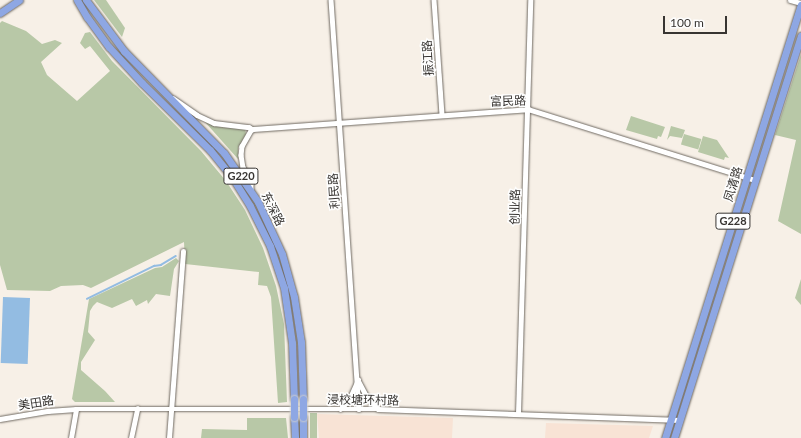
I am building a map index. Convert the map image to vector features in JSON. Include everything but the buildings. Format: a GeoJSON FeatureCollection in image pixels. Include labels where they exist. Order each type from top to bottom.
{"type":"FeatureCollection","features":[{"type":"Feature","properties":{"kind":"highway"},"geometry":{"type":"LineString","coordinates":[[0,13],[19,0]]}},
{"type":"Feature","properties":{"kind":"highway","name":"东深路"},"geometry":{"type":"LineString","coordinates":[[77,0],[87,17],[109,46],[142,83],[210,150],[232,177],[250,206],[270,246],[284,288],[292,338],[295,438]]}},
{"type":"Feature","properties":{"kind":"highway","name":"东深路"},"geometry":{"type":"LineString","coordinates":[[86,0],[116,41],[216,144],[251,191],[273,233],[292,286],[300,331],[303,438]]}},
{"type":"Feature","properties":{"kind":"highway","name":"凤清路"},"geometry":{"type":"LineString","coordinates":[[665,438],[801,4]]}},
{"type":"Feature","properties":{"kind":"highway","name":"凤清路"},"geometry":{"type":"LineString","coordinates":[[674,438],[801,36]]}},
{"type":"Feature","properties":{"kind":"street","name":"利民路"},"geometry":{"type":"LineString","coordinates":[[331,0],[359,409]]}},
{"type":"Feature","properties":{"kind":"street","name":"振江路"},"geometry":{"type":"LineString","coordinates":[[434,0],[442,115]]}},
{"type":"Feature","properties":{"kind":"street","name":"创业路"},"geometry":{"type":"LineString","coordinates":[[518,414],[530,0]]}},
{"type":"Feature","properties":{"kind":"street"},"geometry":{"type":"LineString","coordinates":[[790,0],[801,4]]}},
{"type":"Feature","properties":{"kind":"street","name":"富民路"},"geometry":{"type":"LineString","coordinates":[[167,95],[208,121],[225,126],[249,127],[252,129],[528,109],[755,180]]}},
{"type":"Feature","properties":{"kind":"street"},"geometry":{"type":"LineString","coordinates":[[251,191],[251,183],[243,167],[241,154],[242,146],[252,129]]}},
{"type":"Feature","properties":{"kind":"street"},"geometry":{"type":"LineString","coordinates":[[169,438],[183,252]]}},
{"type":"Feature","properties":{"kind":"street","name":"利民路"},"geometry":{"type":"LineString","coordinates":[[340,409],[349,400],[358,380]]}},
{"type":"Feature","properties":{"kind":"street","name":"利民路"},"geometry":{"type":"LineString","coordinates":[[358,380],[367,396],[378,409]]}},
{"type":"Feature","properties":{"kind":"street"},"geometry":{"type":"LineString","coordinates":[[71,438],[76,409]]}},
{"type":"Feature","properties":{"kind":"street","name":"浸校塘环村路"},"geometry":{"type":"LineString","coordinates":[[76,409],[378,409],[680,420]]}},
{"type":"Feature","properties":{"kind":"street","name":"美田路"},"geometry":{"type":"LineString","coordinates":[[0,419],[52,410],[76,409]]}},
{"type":"Feature","properties":{"kind":"street"},"geometry":{"type":"LineString","coordinates":[[131,438],[137,409]]}},
{"type":"Feature","properties":{"kind":"shaded area"},"geometry":{"type":"Polygon","coordinates":[[[317,414],[453,418],[452,438],[319,438],[317,414]]]}},
{"type":"Feature","properties":{"kind":"shaded area"},"geometry":{"type":"Polygon","coordinates":[[[546,423],[653,426],[649,438],[545,438],[546,423]]]}},
{"type":"Feature","properties":{"kind":"green space"},"geometry":{"type":"Polygon","coordinates":[[[94,0],[106,0],[125,28],[122,37],[94,0]]]}},
{"type":"Feature","properties":{"kind":"green space"},"geometry":{"type":"Polygon","coordinates":[[[2,21],[26,31],[42,44],[55,40],[62,43],[41,62],[47,75],[77,101],[110,71],[90,46],[85,49],[80,43],[85,33],[90,32],[112,61],[201,151],[226,181],[245,210],[263,248],[276,286],[284,324],[287,402],[278,403],[271,297],[267,286],[258,285],[259,272],[185,264],[184,242],[91,288],[83,285],[61,286],[50,291],[7,290],[0,265],[0,23],[2,21]]]}},
{"type":"Feature","properties":{"kind":"green space"},"geometry":{"type":"Polygon","coordinates":[[[801,54],[801,234],[778,221],[796,140],[775,135],[801,54]]]}},
{"type":"Feature","properties":{"kind":"green space"},"geometry":{"type":"Polygon","coordinates":[[[631,116],[665,127],[661,137],[658,136],[657,139],[626,130],[631,116]]]}},
{"type":"Feature","properties":{"kind":"green space"},"geometry":{"type":"Polygon","coordinates":[[[205,122],[220,127],[245,129],[246,134],[238,148],[238,159],[205,122]]]}},
{"type":"Feature","properties":{"kind":"green space"},"geometry":{"type":"Polygon","coordinates":[[[671,126],[685,130],[682,138],[670,136],[667,140],[671,126]]]}},
{"type":"Feature","properties":{"kind":"green space"},"geometry":{"type":"Polygon","coordinates":[[[684,134],[701,139],[698,150],[681,145],[684,134]]]}},
{"type":"Feature","properties":{"kind":"green space"},"geometry":{"type":"Polygon","coordinates":[[[703,136],[717,140],[729,158],[725,157],[724,160],[698,152],[703,136]]]}},
{"type":"Feature","properties":{"kind":"green space"},"geometry":{"type":"Polygon","coordinates":[[[176,258],[179,261],[174,269],[170,296],[156,294],[148,304],[147,300],[136,306],[132,299],[112,308],[97,302],[93,306],[90,311],[88,332],[95,340],[81,362],[81,370],[115,402],[75,402],[72,399],[89,299],[155,268],[162,267],[176,258]]]}},
{"type":"Feature","properties":{"kind":"green space"},"geometry":{"type":"Polygon","coordinates":[[[801,279],[801,305],[795,298],[801,279]]]}},
{"type":"Feature","properties":{"kind":"green space"},"geometry":{"type":"Polygon","coordinates":[[[310,413],[317,413],[317,438],[310,438],[310,413]]]}},
{"type":"Feature","properties":{"kind":"green space"},"geometry":{"type":"Polygon","coordinates":[[[247,418],[286,418],[288,438],[201,438],[202,429],[247,430],[247,418]]]}},
{"type":"Feature","properties":{"kind":"water"},"geometry":{"type":"Polygon","coordinates":[[[3,297],[30,298],[28,364],[1,363],[3,297]]]}},
{"type":"Feature","properties":{"kind":"waterway"},"geometry":{"type":"LineString","coordinates":[[87,299],[154,266],[161,265],[176,256]]}}]}
